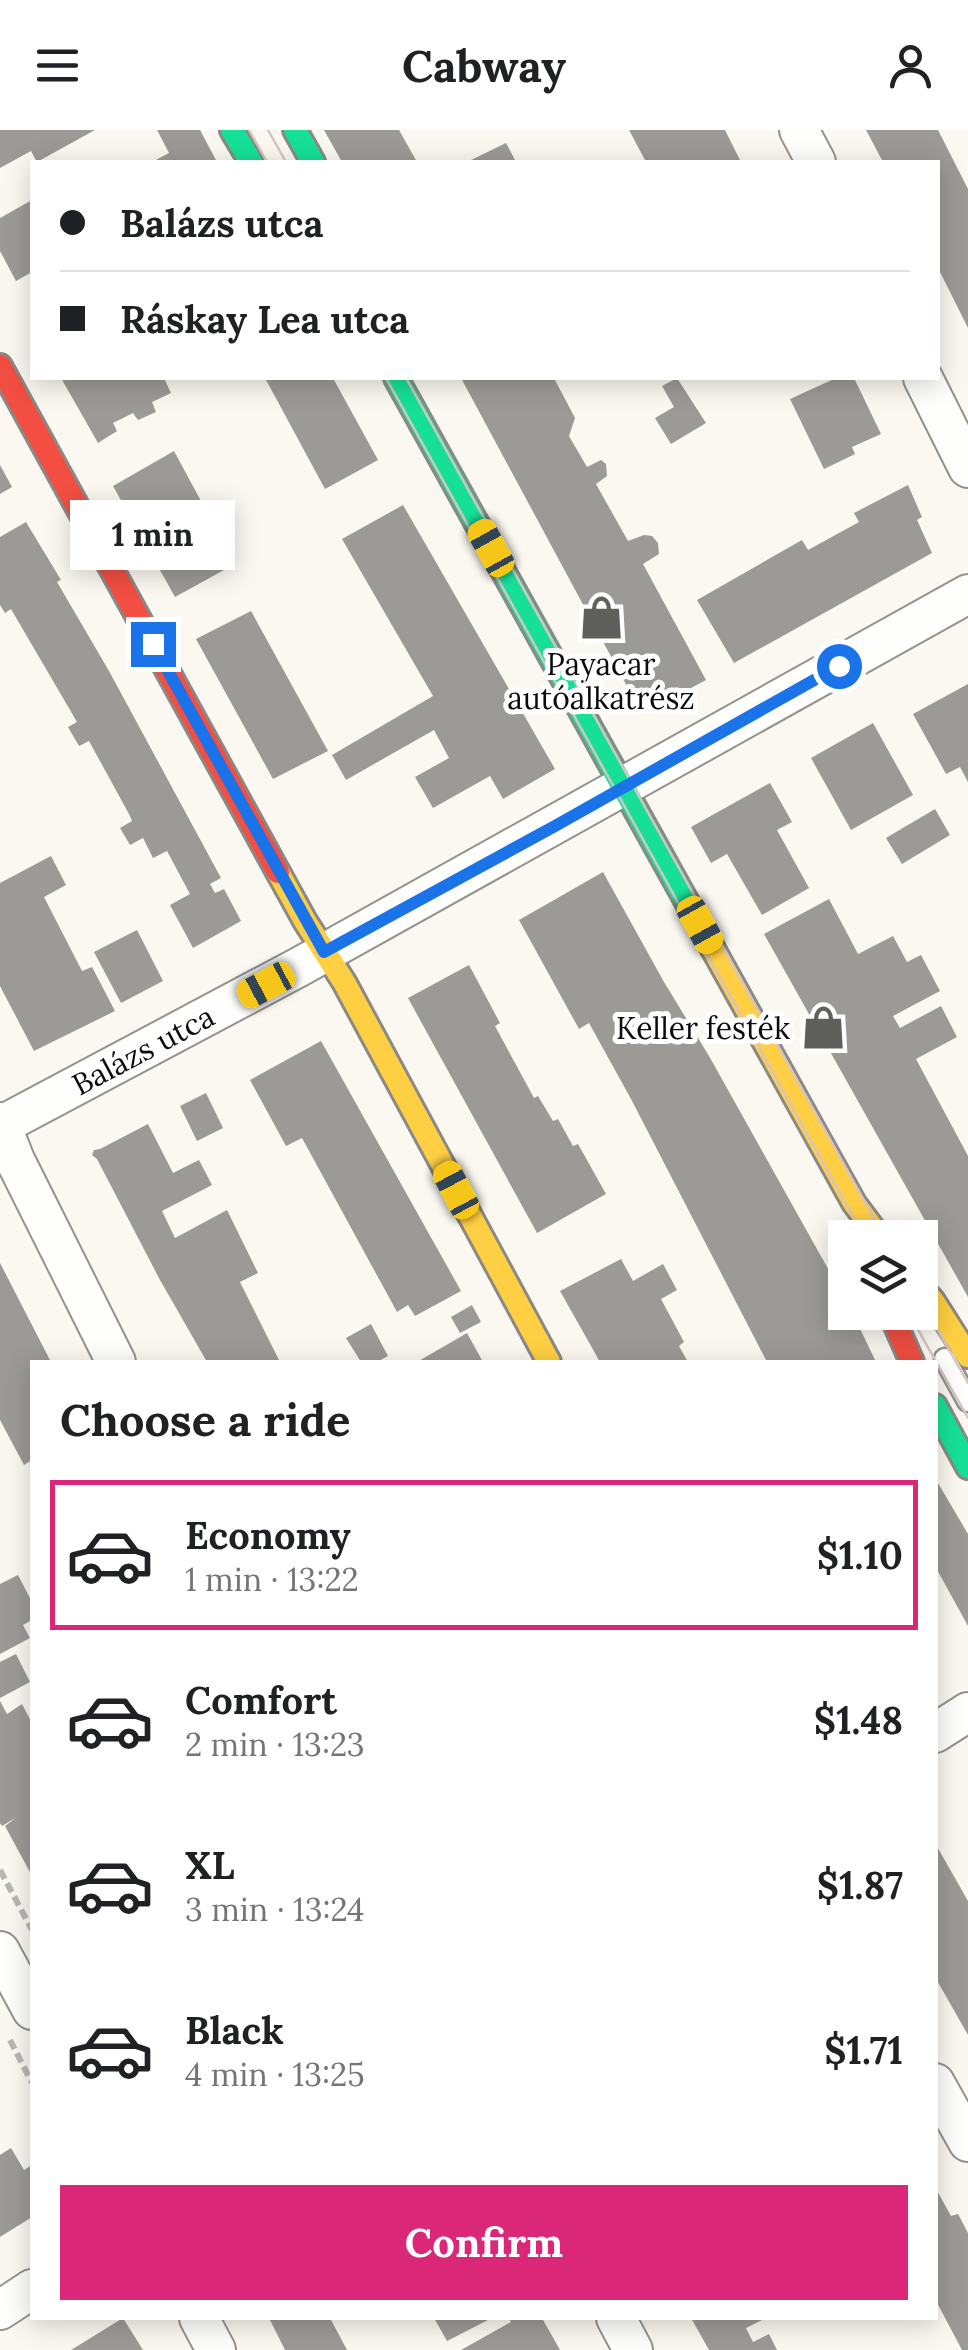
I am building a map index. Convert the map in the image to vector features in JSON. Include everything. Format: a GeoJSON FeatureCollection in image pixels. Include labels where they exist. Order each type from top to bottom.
{"type":"FeatureCollection","features":[{"type":"Feature","properties":{"kind":"street"},"geometry":{"type":"LineString","coordinates":[[232,130],[250,160]]}},
{"type":"Feature","properties":{"kind":"street"},"geometry":{"type":"LineString","coordinates":[[296,130],[312,160]]}},
{"type":"Feature","properties":{"kind":"street"},"geometry":{"type":"LineString","coordinates":[[800,130],[815,160]]}},
{"type":"Feature","properties":{"kind":"street"},"geometry":{"type":"LineString","coordinates":[[0,366],[344,982],[548,1360]]}},
{"type":"Feature","properties":{"kind":"street"},"geometry":{"type":"LineString","coordinates":[[397,380],[864,1220]]}},
{"type":"Feature","properties":{"kind":"street"},"geometry":{"type":"LineString","coordinates":[[924,380],[968,468]]}},
{"type":"Feature","properties":{"kind":"street","name":"Balázs utca"},"geometry":{"type":"LineString","coordinates":[[0,1125],[299,967],[968,594]]}},
{"type":"Feature","properties":{"kind":"street"},"geometry":{"type":"LineString","coordinates":[[0,1125],[115,1360]]}},
{"type":"Feature","properties":{"kind":"street"},"geometry":{"type":"LineString","coordinates":[[938,1310],[968,1356]]}},
{"type":"Feature","properties":{"kind":"street"},"geometry":{"type":"LineString","coordinates":[[898,1330],[911,1360]]}},
{"type":"Feature","properties":{"kind":"street"},"geometry":{"type":"LineString","coordinates":[[938,1412],[968,1467]]}},
{"type":"Feature","properties":{"kind":"street"},"geometry":{"type":"LineString","coordinates":[[938,1731],[968,1712]]}},
{"type":"Feature","properties":{"kind":"street"},"geometry":{"type":"LineString","coordinates":[[0,1951],[20,2024]]}},
{"type":"Feature","properties":{"kind":"street"},"geometry":{"type":"LineString","coordinates":[[938,2088],[968,2142]]}},
{"type":"Feature","properties":{"kind":"street"},"geometry":{"type":"LineString","coordinates":[[0,2310],[30,2290]]}},
{"type":"Feature","properties":{"kind":"street"},"geometry":{"type":"LineString","coordinates":[[201,2320],[216,2350]]}},
{"type":"Feature","properties":{"kind":"street"},"geometry":{"type":"LineString","coordinates":[[617,2320],[633,2350]]}},
{"type":"Feature","properties":{"kind":"lane"},"geometry":{"type":"LineString","coordinates":[[928,1330],[968,1401]]}},
{"type":"Feature","properties":{"kind":"path"},"geometry":{"type":"LineString","coordinates":[[0,1870],[30,1926]]}},
{"type":"Feature","properties":{"kind":"path"},"geometry":{"type":"LineString","coordinates":[[20,2024],[30,2073]]}},
{"type":"Feature","properties":{"kind":"building"},"geometry":{"type":"Polygon","coordinates":[[[0,130],[95,130],[41,160],[36,160],[31,151],[0,168],[0,130]]]}},
{"type":"Feature","properties":{"kind":"building"},"geometry":{"type":"Polygon","coordinates":[[[157,130],[200,130],[216,160],[156,160],[169,153],[157,130]]]}},
{"type":"Feature","properties":{"kind":"building"},"geometry":{"type":"Polygon","coordinates":[[[324,130],[399,130],[416,160],[341,160],[324,130]]]}},
{"type":"Feature","properties":{"kind":"building"},"geometry":{"type":"Polygon","coordinates":[[[629,130],[725,130],[740,160],[645,160],[629,130]]]}},
{"type":"Feature","properties":{"kind":"building"},"geometry":{"type":"Polygon","coordinates":[[[866,130],[938,130],[968,189],[968,328],[940,272],[940,160],[882,160],[866,130]]]}},
{"type":"Feature","properties":{"kind":"building"},"geometry":{"type":"Polygon","coordinates":[[[506,143],[515,160],[471,160],[506,143]]]}},
{"type":"Feature","properties":{"kind":"building"},"geometry":{"type":"Polygon","coordinates":[[[30,201],[30,273],[16,281],[0,251],[0,218],[30,201]]]}},
{"type":"Feature","properties":{"kind":"building"},"geometry":{"type":"Polygon","coordinates":[[[62,380],[165,380],[171,393],[152,402],[156,412],[138,420],[133,413],[113,423],[117,431],[98,443],[62,380]]]}},
{"type":"Feature","properties":{"kind":"building"},"geometry":{"type":"Polygon","coordinates":[[[266,380],[334,380],[378,460],[325,489],[266,380]]]}},
{"type":"Feature","properties":{"kind":"building"},"geometry":{"type":"Polygon","coordinates":[[[462,380],[555,380],[575,418],[569,436],[587,467],[601,460],[606,464],[607,476],[596,484],[628,541],[644,535],[652,536],[658,543],[659,554],[643,564],[706,680],[642,714],[462,380]]]}},
{"type":"Feature","properties":{"kind":"building"},"geometry":{"type":"Polygon","coordinates":[[[678,380],[706,423],[671,444],[655,418],[674,407],[662,386],[678,380]]]}},
{"type":"Feature","properties":{"kind":"building"},"geometry":{"type":"Polygon","coordinates":[[[832,380],[855,380],[881,434],[852,447],[855,454],[824,469],[790,399],[832,380]]]}},
{"type":"Feature","properties":{"kind":"building"},"geometry":{"type":"Polygon","coordinates":[[[174,451],[235,564],[175,597],[113,486],[174,451]]]}},
{"type":"Feature","properties":{"kind":"building"},"geometry":{"type":"Polygon","coordinates":[[[0,465],[12,487],[0,494],[0,465]]]}},
{"type":"Feature","properties":{"kind":"building"},"geometry":{"type":"Polygon","coordinates":[[[908,485],[922,517],[917,520],[932,553],[734,663],[697,600],[802,540],[808,550],[859,522],[854,513],[908,485]]]}},
{"type":"Feature","properties":{"kind":"building"},"geometry":{"type":"Polygon","coordinates":[[[403,505],[555,769],[503,799],[490,776],[433,808],[415,777],[449,758],[434,730],[346,780],[332,755],[433,696],[342,539],[403,505]]]}},
{"type":"Feature","properties":{"kind":"building"},"geometry":{"type":"Polygon","coordinates":[[[26,522],[221,878],[210,884],[215,893],[224,889],[241,921],[193,948],[170,905],[190,894],[167,851],[153,858],[143,838],[130,845],[120,828],[132,821],[129,814],[89,741],[79,746],[68,727],[77,722],[11,609],[5,613],[0,605],[0,537],[26,522]]]}},
{"type":"Feature","properties":{"kind":"building"},"geometry":{"type":"Polygon","coordinates":[[[251,611],[328,751],[273,779],[196,639],[251,611]]]}},
{"type":"Feature","properties":{"kind":"building"},"geometry":{"type":"Polygon","coordinates":[[[968,684],[968,782],[960,767],[946,774],[913,714],[968,684]]]}},
{"type":"Feature","properties":{"kind":"building"},"geometry":{"type":"Polygon","coordinates":[[[873,723],[913,795],[851,830],[811,758],[873,723]]]}},
{"type":"Feature","properties":{"kind":"building"},"geometry":{"type":"Polygon","coordinates":[[[770,783],[792,822],[777,830],[809,888],[762,915],[727,854],[711,863],[691,827],[770,783]]]}},
{"type":"Feature","properties":{"kind":"building"},"geometry":{"type":"Polygon","coordinates":[[[935,809],[950,835],[902,864],[886,838],[935,809]]]}},
{"type":"Feature","properties":{"kind":"building"},"geometry":{"type":"Polygon","coordinates":[[[51,856],[66,885],[44,897],[82,971],[92,967],[115,1011],[34,1051],[0,986],[0,883],[51,856]]]}},
{"type":"Feature","properties":{"kind":"building"},"geometry":{"type":"Polygon","coordinates":[[[603,872],[828,1269],[828,1330],[861,1330],[875,1360],[766,1360],[589,1023],[579,1029],[519,920],[603,872]]]}},
{"type":"Feature","properties":{"kind":"building"},"geometry":{"type":"Polygon","coordinates":[[[829,899],[858,954],[893,936],[907,962],[921,955],[940,991],[893,1016],[900,1028],[941,1006],[957,1037],[916,1059],[968,1156],[968,1297],[938,1244],[938,1220],[925,1220],[764,934],[829,899]]]}},
{"type":"Feature","properties":{"kind":"building"},"geometry":{"type":"Polygon","coordinates":[[[137,930],[163,981],[121,1003],[94,952],[137,930]]]}},
{"type":"Feature","properties":{"kind":"building"},"geometry":{"type":"Polygon","coordinates":[[[469,965],[500,1023],[495,1026],[534,1098],[538,1096],[553,1121],[558,1119],[573,1146],[578,1144],[606,1194],[537,1233],[408,998],[469,965]]]}},
{"type":"Feature","properties":{"kind":"building"},"geometry":{"type":"Polygon","coordinates":[[[321,1041],[461,1291],[415,1316],[408,1305],[397,1312],[302,1138],[286,1146],[250,1080],[321,1041]]]}},
{"type":"Feature","properties":{"kind":"building"},"geometry":{"type":"Polygon","coordinates":[[[206,1093],[223,1128],[197,1141],[180,1106],[206,1093]]]}},
{"type":"Feature","properties":{"kind":"building"},"geometry":{"type":"Polygon","coordinates":[[[148,1124],[173,1173],[199,1160],[212,1185],[162,1211],[175,1238],[227,1210],[258,1273],[240,1282],[279,1360],[206,1360],[92,1155],[148,1124]]]}},
{"type":"Feature","properties":{"kind":"building"},"geometry":{"type":"Polygon","coordinates":[[[621,1259],[633,1281],[663,1264],[677,1290],[661,1299],[684,1342],[679,1346],[687,1360],[599,1360],[560,1291],[621,1259]]]}},
{"type":"Feature","properties":{"kind":"building"},"geometry":{"type":"Polygon","coordinates":[[[0,1263],[50,1360],[30,1360],[30,1461],[24,1465],[0,1420],[0,1263]]]}},
{"type":"Feature","properties":{"kind":"building"},"geometry":{"type":"Polygon","coordinates":[[[472,1305],[481,1322],[460,1333],[451,1317],[472,1305]]]}},
{"type":"Feature","properties":{"kind":"building"},"geometry":{"type":"Polygon","coordinates":[[[371,1324],[388,1356],[360,1360],[346,1338],[371,1324]]]}},
{"type":"Feature","properties":{"kind":"building"},"geometry":{"type":"Polygon","coordinates":[[[467,1333],[482,1360],[420,1360],[467,1333]]]}},
{"type":"Feature","properties":{"kind":"building"},"geometry":{"type":"Polygon","coordinates":[[[938,1483],[968,1534],[968,1626],[938,1571],[938,1483]]]}},
{"type":"Feature","properties":{"kind":"building"},"geometry":{"type":"Polygon","coordinates":[[[18,1575],[30,1598],[30,1621],[23,1625],[30,1638],[0,1654],[0,1584],[18,1575]]]}},
{"type":"Feature","properties":{"kind":"building"},"geometry":{"type":"Polygon","coordinates":[[[16,1654],[30,1682],[0,1698],[0,1662],[16,1654]]]}},
{"type":"Feature","properties":{"kind":"building"},"geometry":{"type":"Polygon","coordinates":[[[0,1701],[7,1714],[22,1704],[30,1719],[30,1872],[5,1826],[17,1817],[2,1826],[0,1701]]]}},
{"type":"Feature","properties":{"kind":"building"},"geometry":{"type":"Polygon","coordinates":[[[938,1848],[968,1901],[968,2035],[938,1982],[938,1848]]]}},
{"type":"Feature","properties":{"kind":"building"},"geometry":{"type":"Polygon","coordinates":[[[11,2148],[24,2170],[30,2166],[30,2218],[0,2237],[0,2155],[11,2148]]]}},
{"type":"Feature","properties":{"kind":"building"},"geometry":{"type":"Polygon","coordinates":[[[938,2192],[951,2216],[958,2214],[968,2233],[968,2350],[962,2350],[938,2305],[938,2192]]]}},
{"type":"Feature","properties":{"kind":"building"},"geometry":{"type":"Polygon","coordinates":[[[124,2320],[143,2350],[71,2350],[124,2320]]]}},
{"type":"Feature","properties":{"kind":"building"},"geometry":{"type":"Polygon","coordinates":[[[270,2320],[331,2320],[347,2350],[285,2350],[270,2320]]]}},
{"type":"Feature","properties":{"kind":"building"},"geometry":{"type":"Polygon","coordinates":[[[435,2320],[488,2320],[447,2341],[435,2320]]]}},
{"type":"Feature","properties":{"kind":"building"},"geometry":{"type":"Polygon","coordinates":[[[543,2320],[560,2350],[461,2350],[511,2322],[543,2320]]]}},
{"type":"Feature","properties":{"kind":"building"},"geometry":{"type":"Polygon","coordinates":[[[692,2320],[762,2320],[746,2328],[753,2342],[769,2334],[777,2350],[709,2350],[692,2320]]]}},
{"type":"Feature","properties":{"kind":"tram line"},"geometry":{"type":"LineString","coordinates":[[249,130],[266,160]]}},
{"type":"Feature","properties":{"kind":"tram line"},"geometry":{"type":"LineString","coordinates":[[268,130],[285,160]]}},
{"type":"Feature","properties":{"kind":"tram line"},"geometry":{"type":"LineString","coordinates":[[387,380],[855,1220]]}},
{"type":"Feature","properties":{"kind":"tram line"},"geometry":{"type":"LineString","coordinates":[[407,380],[875,1220]]}},
{"type":"Feature","properties":{"kind":"tram line"},"geometry":{"type":"LineString","coordinates":[[918,1330],[935,1360]]}},
{"type":"Feature","properties":{"kind":"tram line"},"geometry":{"type":"LineString","coordinates":[[938,1330],[968,1383]]}},
{"type":"Feature","properties":{"kind":"tram line"},"geometry":{"type":"LineString","coordinates":[[938,1365],[968,1418]]}},
{"type":"Feature","properties":{"kind":"traffic: fast"},"geometry":{"type":"LineString","coordinates":[[232,130],[250,160]]}},
{"type":"Feature","properties":{"kind":"traffic: fast"},"geometry":{"type":"LineString","coordinates":[[295,130],[312,160]]}},
{"type":"Feature","properties":{"kind":"traffic: fast"},"geometry":{"type":"LineString","coordinates":[[397,380],[713,949]]}},
{"type":"Feature","properties":{"kind":"traffic: fast"},"geometry":{"type":"LineString","coordinates":[[938,1412],[968,1467]]}},
{"type":"Feature","properties":{"kind":"traffic: slow"},"geometry":{"type":"LineString","coordinates":[[278,872],[344,982],[548,1360]]}},
{"type":"Feature","properties":{"kind":"traffic: slow"},"geometry":{"type":"LineString","coordinates":[[713,949],[867,1220]]}},
{"type":"Feature","properties":{"kind":"traffic: slow"},"geometry":{"type":"LineString","coordinates":[[938,1309],[968,1356]]}},
{"type":"Feature","properties":{"kind":"traffic: jam"},"geometry":{"type":"LineString","coordinates":[[0,366],[278,872]]}},
{"type":"Feature","properties":{"kind":"traffic: jam"},"geometry":{"type":"LineString","coordinates":[[898,1330],[911,1360]]}},
{"type":"Feature","properties":{"kind":"place","name":"Payacar autóalkatrész"},"geometry":{"type":"Point","coordinates":[601,617]}},
{"type":"Feature","properties":{"kind":"place","name":"Keller festék"},"geometry":{"type":"Point","coordinates":[823,1028]}},
{"type":"Feature","properties":{"kind":"route"},"geometry":{"type":"LineString","coordinates":[[153,644],[324,952],[839,666]]}}]}
